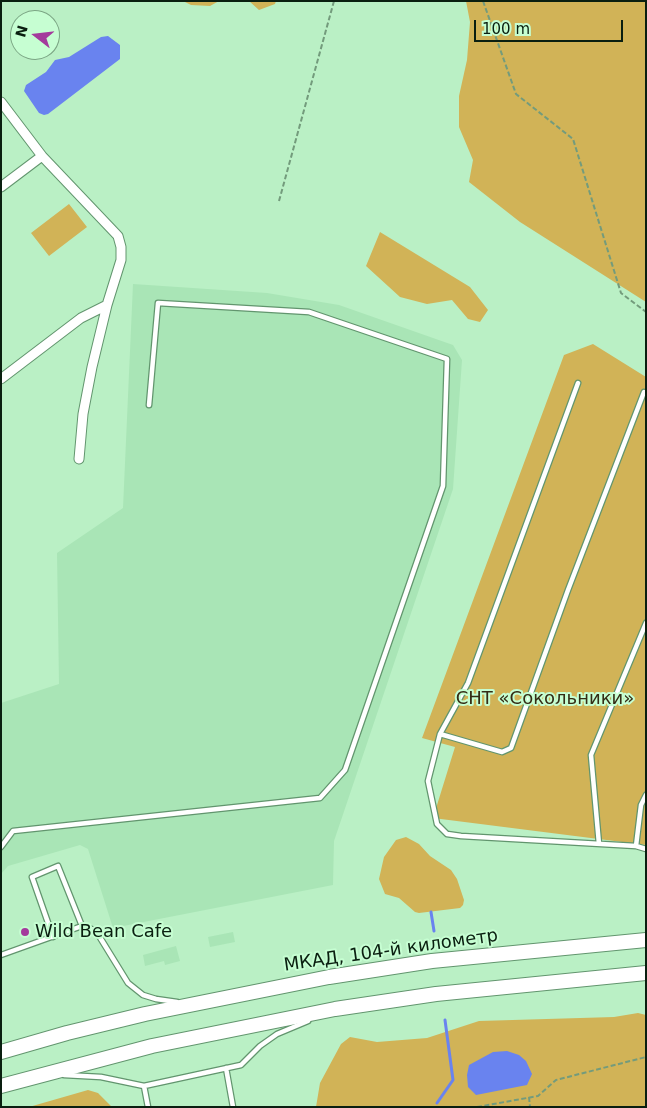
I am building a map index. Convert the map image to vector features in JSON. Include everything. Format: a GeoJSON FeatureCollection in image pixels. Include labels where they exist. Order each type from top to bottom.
{"type":"FeatureCollection","features":[{"type":"Feature","properties":{"kind":"highway","name":"МКАД, 104-й километр"},"geometry":{"type":"LineString","coordinates":[[1,1052],[67,1033],[145,1014],[330,977],[432,961],[646,940]]}},
{"type":"Feature","properties":{"kind":"highway"},"geometry":{"type":"LineString","coordinates":[[1,1086],[152,1046],[335,1009],[436,994],[646,973]]}},
{"type":"Feature","properties":{"kind":"street"},"geometry":{"type":"LineString","coordinates":[[1,102],[42,156],[118,236],[121,260],[107,305],[90,376],[79,460]]}},
{"type":"Feature","properties":{"kind":"street"},"geometry":{"type":"LineString","coordinates":[[1,187],[42,156]]}},
{"type":"Feature","properties":{"kind":"street"},"geometry":{"type":"LineString","coordinates":[[1,378],[81,318],[107,305]]}},
{"type":"Feature","properties":{"kind":"lane"},"geometry":{"type":"LineString","coordinates":[[1,847],[13,832],[320,798],[345,770],[443,486],[447,359],[309,312],[158,303],[149,405]]}},
{"type":"Feature","properties":{"kind":"lane"},"geometry":{"type":"LineString","coordinates":[[578,383],[468,683],[440,734],[428,781],[437,824],[447,834],[636,846],[646,849]]}},
{"type":"Feature","properties":{"kind":"lane"},"geometry":{"type":"LineString","coordinates":[[440,734],[502,752],[511,748],[568,590],[644,392]]}},
{"type":"Feature","properties":{"kind":"lane"},"geometry":{"type":"LineString","coordinates":[[599,844],[591,755],[646,623]]}},
{"type":"Feature","properties":{"kind":"lane"},"geometry":{"type":"LineString","coordinates":[[636,846],[641,805],[646,794]]}},
{"type":"Feature","properties":{"kind":"lane"},"geometry":{"type":"LineString","coordinates":[[53,936],[32,877],[58,866],[82,926]]}},
{"type":"Feature","properties":{"kind":"lane"},"geometry":{"type":"LineString","coordinates":[[1,956],[82,926],[96,932],[128,983],[143,994],[170,1002],[196,1003]]}},
{"type":"Feature","properties":{"kind":"lane"},"geometry":{"type":"LineString","coordinates":[[40,1075],[101,1077],[144,1086],[241,1065],[260,1046],[277,1034],[335,1009]]}},
{"type":"Feature","properties":{"kind":"lane"},"geometry":{"type":"LineString","coordinates":[[226,1068],[233,1107]]}},
{"type":"Feature","properties":{"kind":"lane"},"geometry":{"type":"LineString","coordinates":[[144,1086],[148,1107]]}},
{"type":"Feature","properties":{"kind":"path"},"geometry":{"type":"LineString","coordinates":[[279,201],[334,1]]}},
{"type":"Feature","properties":{"kind":"path"},"geometry":{"type":"LineString","coordinates":[[483,1],[516,94],[573,139],[621,293],[646,312]]}},
{"type":"Feature","properties":{"kind":"path"},"geometry":{"type":"LineString","coordinates":[[476,1107],[538,1096],[556,1080],[646,1057]]}},
{"type":"Feature","properties":{"kind":"path"},"geometry":{"type":"LineString","coordinates":[[529,1097],[530,1107]]}},
{"type":"Feature","properties":{"kind":"shaded area"},"geometry":{"type":"Polygon","coordinates":[[[133,284],[267,293],[339,305],[453,345],[462,360],[453,489],[334,841],[333,885],[113,928],[88,849],[80,845],[8,866],[1,874],[1,703],[59,684],[57,553],[123,508],[133,284]]]}},
{"type":"Feature","properties":{"kind":"shaded area"},"geometry":{"type":"Polygon","coordinates":[[[233,932],[235,942],[210,947],[208,937],[233,932]]]}},
{"type":"Feature","properties":{"kind":"shaded area"},"geometry":{"type":"Polygon","coordinates":[[[176,946],[180,961],[165,965],[164,961],[145,966],[143,955],[176,946]]]}},
{"type":"Feature","properties":{"kind":"green space"},"geometry":{"type":"Polygon","coordinates":[[[183,1],[219,1],[210,6],[191,5],[183,1]]]}},
{"type":"Feature","properties":{"kind":"green space"},"geometry":{"type":"Polygon","coordinates":[[[249,1],[276,1],[275,4],[259,10],[249,1]]]}},
{"type":"Feature","properties":{"kind":"green space"},"geometry":{"type":"Polygon","coordinates":[[[466,1],[646,1],[646,302],[520,222],[469,182],[473,160],[459,127],[459,96],[467,60],[470,22],[466,1]]]}},
{"type":"Feature","properties":{"kind":"green space"},"geometry":{"type":"Polygon","coordinates":[[[69,204],[87,227],[49,256],[31,233],[69,204]]]}},
{"type":"Feature","properties":{"kind":"green space"},"geometry":{"type":"Polygon","coordinates":[[[380,232],[470,287],[488,310],[480,322],[468,319],[452,300],[427,304],[400,297],[366,266],[380,232]]]}},
{"type":"Feature","properties":{"kind":"green space","name":"СНТ «Сокольники»"},"geometry":{"type":"Polygon","coordinates":[[[593,344],[646,377],[646,845],[433,818],[455,747],[422,738],[564,355],[593,344]]]}},
{"type":"Feature","properties":{"kind":"green space"},"geometry":{"type":"Polygon","coordinates":[[[406,837],[419,844],[430,856],[451,870],[457,879],[464,900],[460,908],[419,913],[415,912],[399,898],[385,894],[379,879],[384,857],[396,840],[406,837]]]}},
{"type":"Feature","properties":{"kind":"green space"},"geometry":{"type":"Polygon","coordinates":[[[638,1013],[646,1015],[645,1107],[316,1107],[320,1083],[341,1044],[350,1037],[377,1042],[427,1038],[479,1021],[614,1017],[638,1013]]]}},
{"type":"Feature","properties":{"kind":"green space"},"geometry":{"type":"Polygon","coordinates":[[[88,1090],[98,1093],[112,1107],[29,1107],[88,1090]]]}},
{"type":"Feature","properties":{"kind":"water"},"geometry":{"type":"Polygon","coordinates":[[[108,36],[120,45],[120,59],[48,114],[39,113],[24,91],[26,85],[46,72],[55,60],[69,57],[101,37],[108,36]]]}},
{"type":"Feature","properties":{"kind":"water"},"geometry":{"type":"Polygon","coordinates":[[[507,1051],[519,1055],[526,1061],[532,1074],[527,1085],[476,1095],[468,1087],[467,1075],[469,1065],[493,1052],[507,1051]]]}},
{"type":"Feature","properties":{"kind":"waterway"},"geometry":{"type":"LineString","coordinates":[[431,912],[434,931]]}},
{"type":"Feature","properties":{"kind":"waterway"},"geometry":{"type":"LineString","coordinates":[[437,1103],[453,1080],[445,1020]]}},
{"type":"Feature","properties":{"kind":"place","name":"Wild Bean Cafe"},"geometry":{"type":"Point","coordinates":[25,932]}}]}
